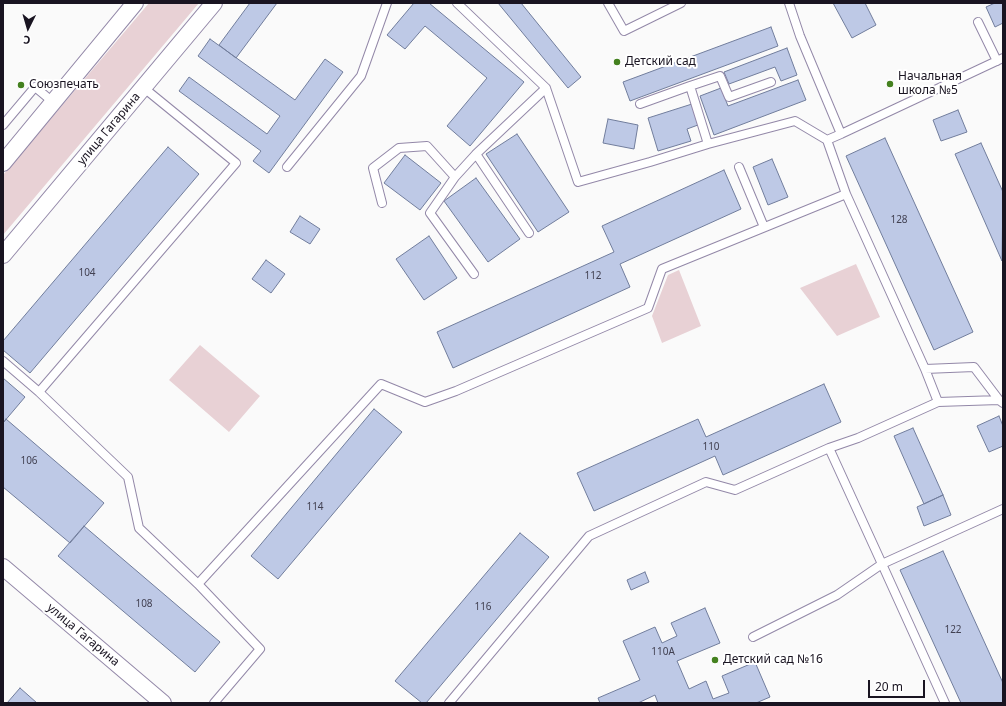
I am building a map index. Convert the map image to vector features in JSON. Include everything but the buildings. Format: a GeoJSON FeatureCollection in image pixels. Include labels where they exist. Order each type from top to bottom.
{"type":"FeatureCollection","features":[{"type":"Feature","properties":{"kind":"street"},"geometry":{"type":"LineString","coordinates":[[3,162],[134,3]]}},
{"type":"Feature","properties":{"kind":"street","name":"улица Гагарина"},"geometry":{"type":"LineString","coordinates":[[3,255],[214,3]]}},
{"type":"Feature","properties":{"kind":"street","name":"улица Гагарина"},"geometry":{"type":"LineString","coordinates":[[3,568],[163,703]]}},
{"type":"Feature","properties":{"kind":"lane"},"geometry":{"type":"LineString","coordinates":[[287,167],[361,76],[387,3]]}},
{"type":"Feature","properties":{"kind":"lane"},"geometry":{"type":"LineString","coordinates":[[457,3],[546,88],[578,182],[708,144],[795,121],[827,140],[846,194],[938,402]]}},
{"type":"Feature","properties":{"kind":"lane"},"geometry":{"type":"LineString","coordinates":[[608,3],[624,32],[680,3]]}},
{"type":"Feature","properties":{"kind":"lane"},"geometry":{"type":"LineString","coordinates":[[789,3],[800,36],[841,134]]}},
{"type":"Feature","properties":{"kind":"lane"},"geometry":{"type":"LineString","coordinates":[[827,140],[1000,59],[978,22]]}},
{"type":"Feature","properties":{"kind":"lane"},"geometry":{"type":"LineString","coordinates":[[640,104],[720,76],[729,97],[770,82]]}},
{"type":"Feature","properties":{"kind":"lane"},"geometry":{"type":"LineString","coordinates":[[690,86],[708,144]]}},
{"type":"Feature","properties":{"kind":"lane"},"geometry":{"type":"LineString","coordinates":[[3,125],[35,87],[53,102]]}},
{"type":"Feature","properties":{"kind":"lane"},"geometry":{"type":"LineString","coordinates":[[39,392],[236,163],[144,88]]}},
{"type":"Feature","properties":{"kind":"lane"},"geometry":{"type":"LineString","coordinates":[[474,274],[430,213],[455,177],[476,154],[546,88]]}},
{"type":"Feature","properties":{"kind":"lane"},"geometry":{"type":"LineString","coordinates":[[382,203],[373,168],[399,148],[427,146],[455,177]]}},
{"type":"Feature","properties":{"kind":"lane"},"geometry":{"type":"LineString","coordinates":[[476,154],[529,233]]}},
{"type":"Feature","properties":{"kind":"lane"},"geometry":{"type":"LineString","coordinates":[[739,168],[764,227]]}},
{"type":"Feature","properties":{"kind":"lane"},"geometry":{"type":"LineString","coordinates":[[198,584],[381,384],[425,402],[456,391],[648,308],[662,269],[846,194]]}},
{"type":"Feature","properties":{"kind":"lane"},"geometry":{"type":"LineString","coordinates":[[3,361],[39,392],[128,477],[139,528],[198,584],[260,649],[214,703]]}},
{"type":"Feature","properties":{"kind":"lane"},"geometry":{"type":"LineString","coordinates":[[924,369],[974,367],[1001,402]]}},
{"type":"Feature","properties":{"kind":"lane"},"geometry":{"type":"LineString","coordinates":[[448,703],[589,536],[706,482],[735,490],[829,448],[858,438],[938,402],[1001,402]]}},
{"type":"Feature","properties":{"kind":"lane"},"geometry":{"type":"LineString","coordinates":[[829,448],[945,703]]}},
{"type":"Feature","properties":{"kind":"lane"},"geometry":{"type":"LineString","coordinates":[[753,637],[837,595],[882,564],[1003,509]]}},
{"type":"Feature","properties":{"kind":"shaded area"},"geometry":{"type":"Polygon","coordinates":[[[149,3],[199,3],[3,235],[3,175],[149,3]]]}},
{"type":"Feature","properties":{"kind":"shaded area"},"geometry":{"type":"Polygon","coordinates":[[[856,264],[880,317],[837,336],[800,288],[856,264]]]}},
{"type":"Feature","properties":{"kind":"shaded area"},"geometry":{"type":"Polygon","coordinates":[[[679,270],[701,326],[662,343],[652,316],[668,275],[679,270]]]}},
{"type":"Feature","properties":{"kind":"shaded area"},"geometry":{"type":"Polygon","coordinates":[[[200,345],[260,396],[229,432],[169,380],[200,345]]]}},
{"type":"Feature","properties":{"kind":"place","name":"Детский сад"},"geometry":{"type":"Point","coordinates":[617,62]}},
{"type":"Feature","properties":{"kind":"place","name":"Начальная школа №5"},"geometry":{"type":"Point","coordinates":[890,84]}},
{"type":"Feature","properties":{"kind":"place","name":"Союзпечать"},"geometry":{"type":"Point","coordinates":[21,85]}},
{"type":"Feature","properties":{"kind":"place","name":"Детский сад №16"},"geometry":{"type":"Point","coordinates":[715,660]}}]}
